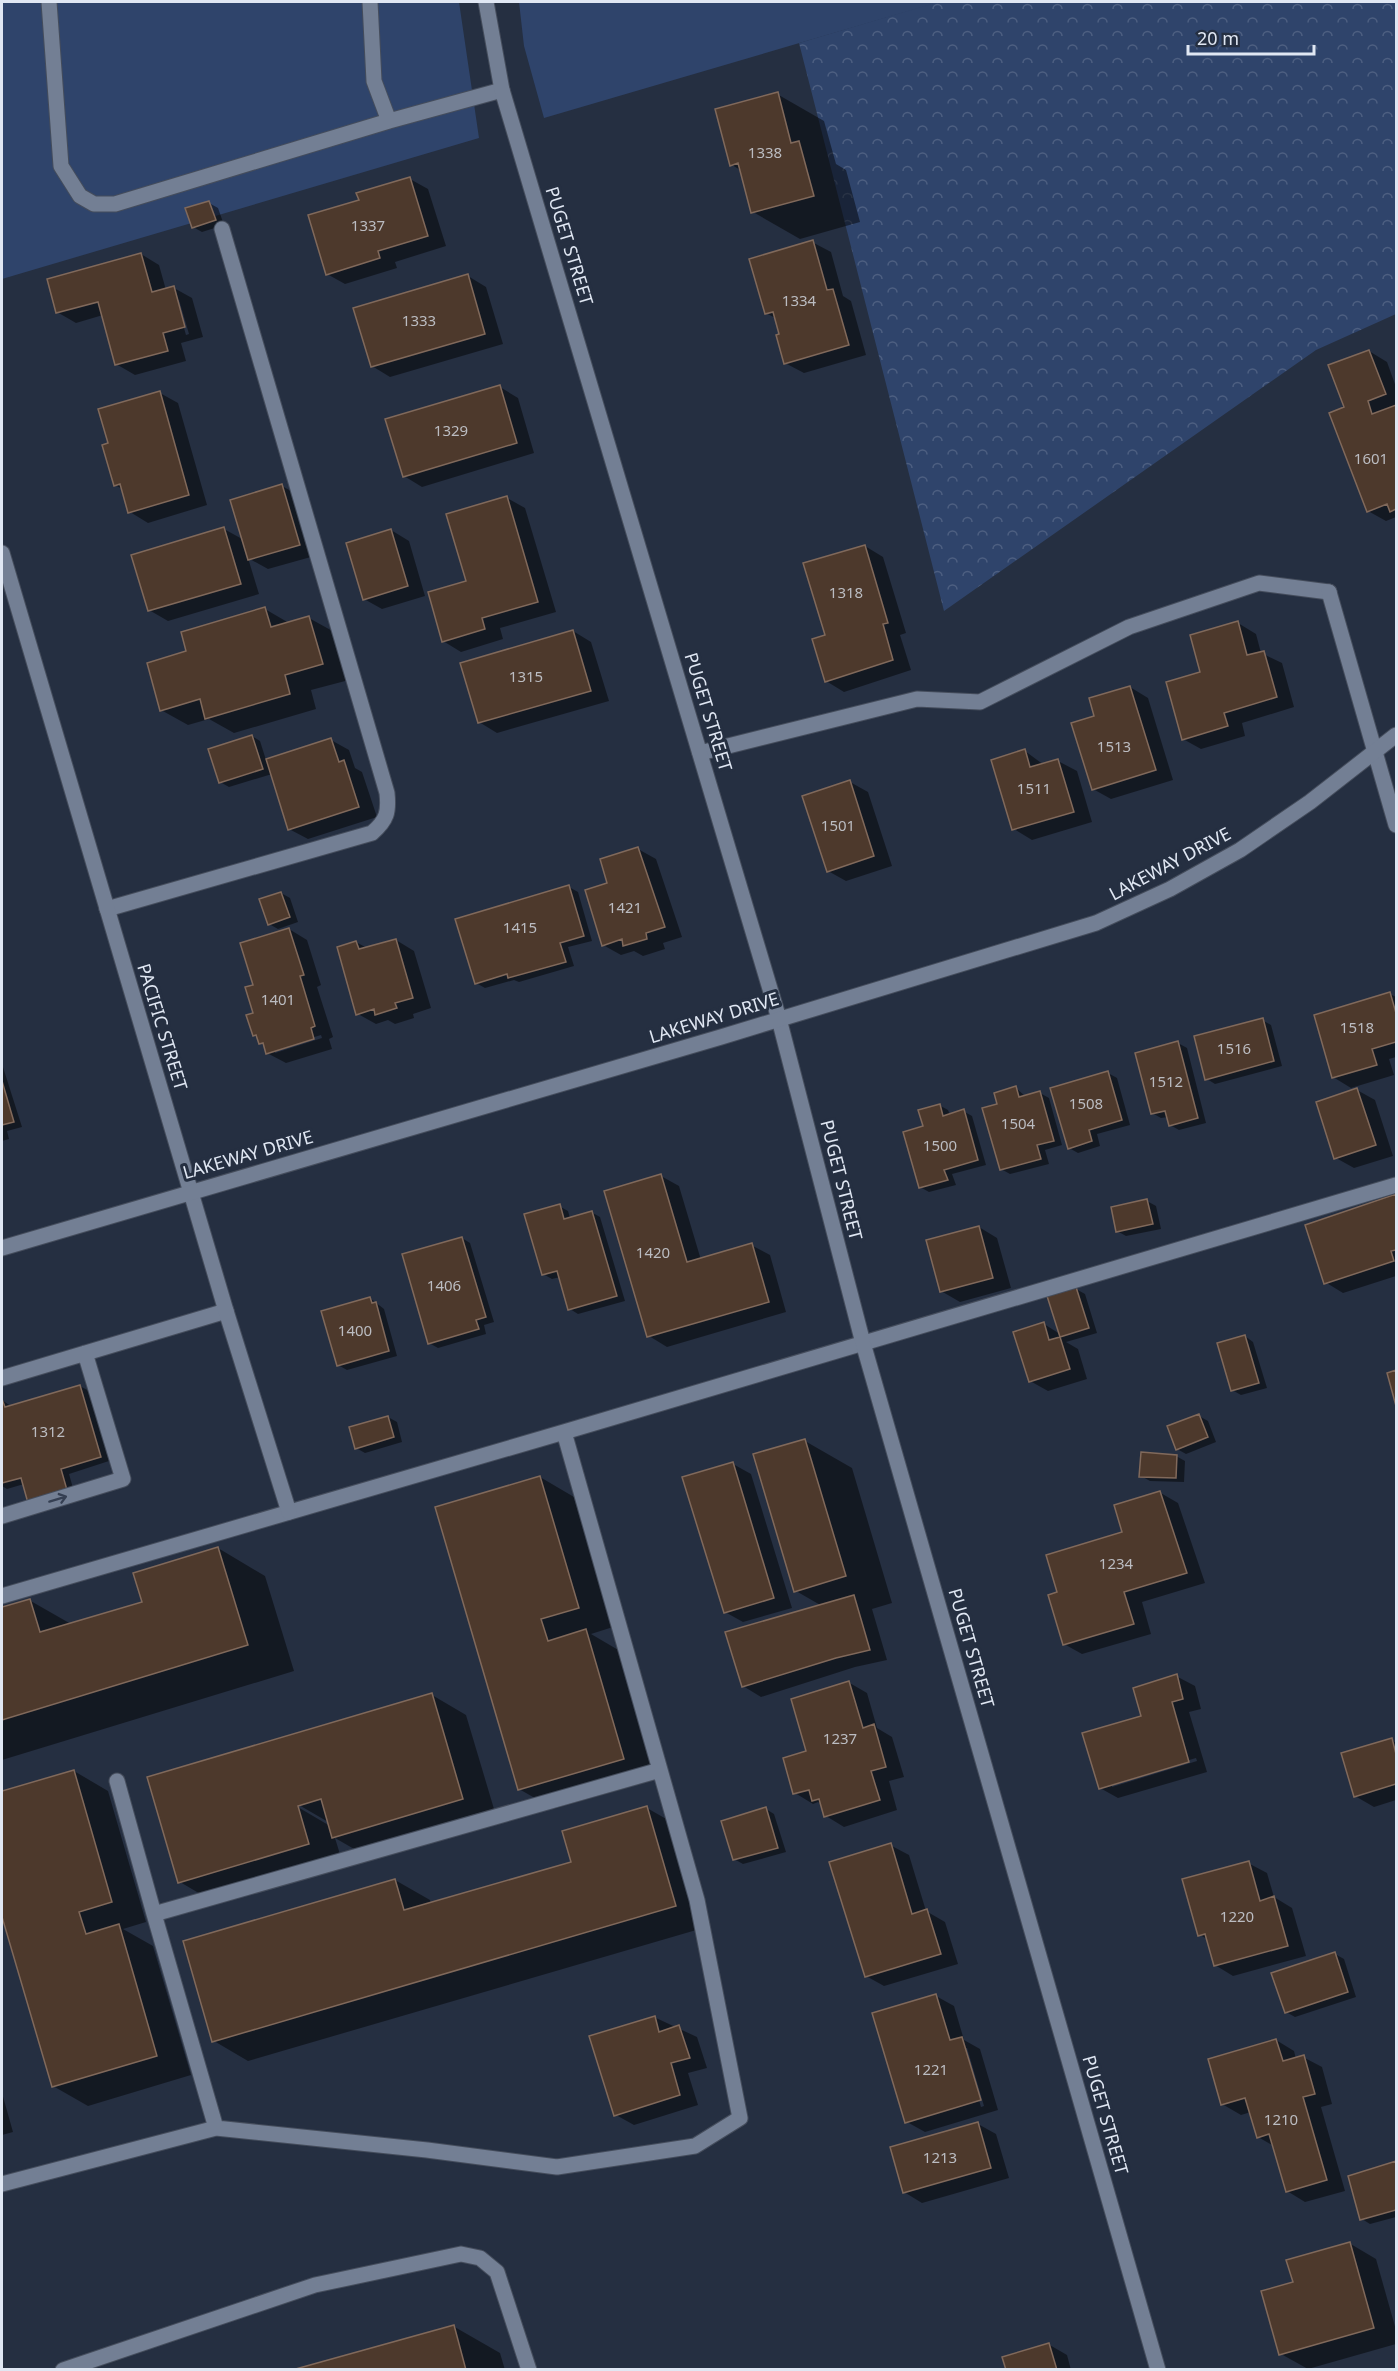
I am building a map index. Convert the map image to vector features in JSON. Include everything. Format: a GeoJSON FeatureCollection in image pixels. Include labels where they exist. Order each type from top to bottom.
{"type":"FeatureCollection","features":[{"type":"Feature","properties":{"kind":"street"},"geometry":{"type":"LineString","coordinates":[[49,2],[62,166],[80,196],[94,204],[115,204],[389,121],[502,90]]}},
{"type":"Feature","properties":{"kind":"street"},"geometry":{"type":"LineString","coordinates":[[370,2],[374,81],[389,121]]}},
{"type":"Feature","properties":{"kind":"street","name":"PUGET STREET"},"geometry":{"type":"LineString","coordinates":[[486,2],[502,90],[779,1019],[863,1343],[1158,2370]]}},
{"type":"Feature","properties":{"kind":"street"},"geometry":{"type":"LineString","coordinates":[[107,909],[372,833],[384,822],[389,810],[384,781],[222,230]]}},
{"type":"Feature","properties":{"kind":"street","name":"PACIFIC STREET"},"geometry":{"type":"LineString","coordinates":[[2,553],[226,1311],[288,1512]]}},
{"type":"Feature","properties":{"kind":"street"},"geometry":{"type":"LineString","coordinates":[[700,753],[917,699],[980,702],[1129,627],[1259,583],[1329,592],[1396,825]]}},
{"type":"Feature","properties":{"kind":"street","name":"LAKEWAY DRIVE"},"geometry":{"type":"LineString","coordinates":[[2,1248],[779,1019],[1117,916],[1240,850],[1376,753],[1396,735]]}},
{"type":"Feature","properties":{"kind":"street"},"geometry":{"type":"LineString","coordinates":[[2,1596],[1396,1185]]}},
{"type":"Feature","properties":{"kind":"street"},"geometry":{"type":"LineString","coordinates":[[2,1378],[226,1311]]}},
{"type":"Feature","properties":{"kind":"street"},"geometry":{"type":"LineString","coordinates":[[2,1516],[123,1479],[85,1353]]}},
{"type":"Feature","properties":{"kind":"street"},"geometry":{"type":"LineString","coordinates":[[2,2184],[216,2128],[427,2150],[557,2167],[695,2146],[740,2118],[697,1900],[564,1432]]}},
{"type":"Feature","properties":{"kind":"street"},"geometry":{"type":"LineString","coordinates":[[154,1914],[660,1770]]}},
{"type":"Feature","properties":{"kind":"street"},"geometry":{"type":"LineString","coordinates":[[117,1781],[216,2128]]}},
{"type":"Feature","properties":{"kind":"street"},"geometry":{"type":"LineString","coordinates":[[63,2370],[315,2285],[461,2254],[480,2259],[497,2272],[529,2370]]}},
{"type":"Feature","properties":{"kind":"green space"},"geometry":{"type":"Polygon","coordinates":[[[2,2],[459,2],[479,138],[2,279],[2,2]]]}},
{"type":"Feature","properties":{"kind":"green space"},"geometry":{"type":"Polygon","coordinates":[[[519,2],[939,2],[544,118],[524,46],[519,2]]]}},
{"type":"Feature","properties":{"kind":"green space"},"geometry":{"type":"Polygon","coordinates":[[[930,2],[1396,2],[1396,314],[1316,350],[944,611],[799,43],[930,4],[930,2]]]}},
{"type":"Feature","properties":{"kind":"building"},"geometry":{"type":"Polygon","coordinates":[[[778,92],[791,143],[799,141],[814,196],[751,213],[738,163],[730,166],[715,109],[778,92]]]}},
{"type":"Feature","properties":{"kind":"building"},"geometry":{"type":"Polygon","coordinates":[[[410,177],[428,236],[378,251],[380,258],[326,275],[308,215],[359,200],[356,193],[410,177]]]}},
{"type":"Feature","properties":{"kind":"building"},"geometry":{"type":"Polygon","coordinates":[[[209,201],[216,220],[192,228],[185,208],[209,201]]]}},
{"type":"Feature","properties":{"kind":"building"},"geometry":{"type":"Polygon","coordinates":[[[813,240],[827,290],[833,289],[849,345],[784,364],[776,335],[779,334],[773,312],[765,314],[749,259],[813,240]]]}},
{"type":"Feature","properties":{"kind":"building"},"geometry":{"type":"Polygon","coordinates":[[[141,253],[152,292],[174,286],[185,327],[163,333],[168,351],[115,365],[98,302],[56,313],[47,279],[141,253]]]}},
{"type":"Feature","properties":{"kind":"building"},"geometry":{"type":"Polygon","coordinates":[[[468,274],[485,334],[371,367],[353,308],[468,274]]]}},
{"type":"Feature","properties":{"kind":"building"},"geometry":{"type":"Polygon","coordinates":[[[1369,350],[1386,394],[1368,401],[1372,414],[1396,405],[1396,509],[1390,512],[1387,504],[1367,512],[1329,413],[1344,407],[1328,365],[1369,350]]]}},
{"type":"Feature","properties":{"kind":"building"},"geometry":{"type":"Polygon","coordinates":[[[500,385],[517,443],[403,477],[385,419],[500,385]]]}},
{"type":"Feature","properties":{"kind":"building"},"geometry":{"type":"Polygon","coordinates":[[[160,391],[189,495],[128,513],[120,484],[114,486],[102,445],[108,443],[98,409],[160,391]]]}},
{"type":"Feature","properties":{"kind":"building"},"geometry":{"type":"Polygon","coordinates":[[[282,484],[300,545],[248,560],[230,500],[282,484]]]}},
{"type":"Feature","properties":{"kind":"building"},"geometry":{"type":"Polygon","coordinates":[[[507,496],[538,602],[482,618],[485,629],[442,642],[428,592],[466,581],[446,514],[507,496]]]}},
{"type":"Feature","properties":{"kind":"building"},"geometry":{"type":"Polygon","coordinates":[[[224,527],[241,584],[148,611],[131,555],[224,527]]]}},
{"type":"Feature","properties":{"kind":"building"},"geometry":{"type":"Polygon","coordinates":[[[391,529],[408,586],[363,600],[346,543],[391,529]]]}},
{"type":"Feature","properties":{"kind":"building"},"geometry":{"type":"Polygon","coordinates":[[[865,545],[888,623],[883,624],[893,660],[825,682],[812,639],[825,635],[803,563],[865,545]]]}},
{"type":"Feature","properties":{"kind":"building"},"geometry":{"type":"Polygon","coordinates":[[[265,607],[271,627],[309,616],[323,664],[285,675],[290,694],[205,719],[200,699],[160,711],[147,663],[186,651],[181,632],[265,607]]]}},
{"type":"Feature","properties":{"kind":"building"},"geometry":{"type":"Polygon","coordinates":[[[1238,621],[1247,655],[1264,651],[1277,697],[1224,713],[1228,726],[1182,740],[1166,682],[1200,672],[1190,635],[1238,621]]]}},
{"type":"Feature","properties":{"kind":"building"},"geometry":{"type":"Polygon","coordinates":[[[573,630],[591,691],[478,723],[460,663],[573,630]]]}},
{"type":"Feature","properties":{"kind":"building"},"geometry":{"type":"Polygon","coordinates":[[[1130,686],[1156,770],[1092,790],[1071,723],[1094,716],[1089,698],[1130,686]]]}},
{"type":"Feature","properties":{"kind":"building"},"geometry":{"type":"Polygon","coordinates":[[[252,735],[263,769],[219,783],[208,749],[252,735]]]}},
{"type":"Feature","properties":{"kind":"building"},"geometry":{"type":"Polygon","coordinates":[[[331,738],[339,762],[344,760],[359,807],[288,830],[266,759],[331,738]]]}},
{"type":"Feature","properties":{"kind":"building"},"geometry":{"type":"Polygon","coordinates":[[[1025,749],[1030,767],[1058,759],[1074,812],[1012,830],[991,760],[1025,749]]]}},
{"type":"Feature","properties":{"kind":"building"},"geometry":{"type":"Polygon","coordinates":[[[850,780],[874,856],[827,872],[802,796],[850,780]]]}},
{"type":"Feature","properties":{"kind":"building"},"geometry":{"type":"Polygon","coordinates":[[[638,847],[665,927],[646,933],[647,939],[623,946],[622,939],[602,946],[585,890],[607,883],[600,859],[638,847]]]}},
{"type":"Feature","properties":{"kind":"building"},"geometry":{"type":"Polygon","coordinates":[[[569,885],[584,936],[560,943],[566,962],[508,978],[507,974],[475,984],[455,919],[569,885]]]}},
{"type":"Feature","properties":{"kind":"building"},"geometry":{"type":"Polygon","coordinates":[[[281,892],[290,917],[268,925],[259,899],[281,892]]]}},
{"type":"Feature","properties":{"kind":"building"},"geometry":{"type":"Polygon","coordinates":[[[289,928],[304,975],[300,976],[315,1026],[311,1028],[314,1039],[266,1054],[263,1043],[259,1044],[256,1035],[253,1036],[246,1015],[253,1013],[245,987],[253,985],[240,943],[289,928]]]}},
{"type":"Feature","properties":{"kind":"building"},"geometry":{"type":"Polygon","coordinates":[[[396,939],[413,998],[395,1003],[397,1008],[375,1015],[374,1009],[356,1015],[337,947],[356,941],[359,949],[396,939]]]}},
{"type":"Feature","properties":{"kind":"building"},"geometry":{"type":"Polygon","coordinates":[[[1390,992],[1396,1013],[1396,1042],[1372,1049],[1377,1065],[1332,1078],[1314,1015],[1390,992]]]}},
{"type":"Feature","properties":{"kind":"building"},"geometry":{"type":"Polygon","coordinates":[[[1263,1018],[1274,1061],[1205,1080],[1194,1036],[1263,1018]]]}},
{"type":"Feature","properties":{"kind":"building"},"geometry":{"type":"Polygon","coordinates":[[[1178,1041],[1198,1118],[1169,1126],[1165,1111],[1151,1114],[1135,1053],[1178,1041]]]}},
{"type":"Feature","properties":{"kind":"building"},"geometry":{"type":"Polygon","coordinates":[[[1108,1071],[1122,1120],[1089,1130],[1092,1141],[1068,1149],[1050,1088],[1108,1071]]]}},
{"type":"Feature","properties":{"kind":"building"},"geometry":{"type":"Polygon","coordinates":[[[2,1081],[14,1122],[2,1125],[2,1081]]]}},
{"type":"Feature","properties":{"kind":"building"},"geometry":{"type":"Polygon","coordinates":[[[1016,1086],[1019,1097],[1040,1091],[1054,1141],[1037,1145],[1041,1159],[1000,1170],[982,1108],[997,1104],[994,1093],[1016,1086]]]}},
{"type":"Feature","properties":{"kind":"building"},"geometry":{"type":"Polygon","coordinates":[[[1357,1088],[1376,1145],[1334,1159],[1316,1102],[1357,1088]]]}},
{"type":"Feature","properties":{"kind":"building"},"geometry":{"type":"Polygon","coordinates":[[[940,1104],[943,1116],[964,1109],[978,1160],[944,1170],[948,1180],[919,1188],[903,1132],[923,1126],[918,1110],[940,1104]]]}},
{"type":"Feature","properties":{"kind":"building"},"geometry":{"type":"Polygon","coordinates":[[[661,1174],[687,1262],[752,1243],[769,1302],[647,1337],[604,1191],[661,1174]]]}},
{"type":"Feature","properties":{"kind":"building"},"geometry":{"type":"Polygon","coordinates":[[[1396,1194],[1396,1250],[1391,1251],[1394,1261],[1324,1284],[1305,1225],[1396,1194]]]}},
{"type":"Feature","properties":{"kind":"building"},"geometry":{"type":"Polygon","coordinates":[[[1147,1199],[1153,1224],[1116,1232],[1111,1207],[1147,1199]]]}},
{"type":"Feature","properties":{"kind":"building"},"geometry":{"type":"Polygon","coordinates":[[[560,1204],[564,1219],[592,1211],[617,1296],[568,1310],[557,1271],[542,1275],[524,1214],[560,1204]]]}},
{"type":"Feature","properties":{"kind":"building"},"geometry":{"type":"Polygon","coordinates":[[[979,1226],[993,1278],[940,1292],[926,1240],[979,1226]]]}},
{"type":"Feature","properties":{"kind":"building"},"geometry":{"type":"Polygon","coordinates":[[[462,1237],[486,1317],[476,1320],[479,1329],[428,1344],[402,1254],[462,1237]]]}},
{"type":"Feature","properties":{"kind":"building"},"geometry":{"type":"Polygon","coordinates":[[[1076,1287],[1089,1328],[1060,1337],[1047,1296],[1076,1287]]]}},
{"type":"Feature","properties":{"kind":"building"},"geometry":{"type":"Polygon","coordinates":[[[370,1297],[372,1303],[376,1302],[389,1351],[337,1366],[321,1311],[370,1297]]]}},
{"type":"Feature","properties":{"kind":"building"},"geometry":{"type":"Polygon","coordinates":[[[1044,1322],[1049,1340],[1060,1337],[1070,1369],[1029,1382],[1013,1332],[1044,1322]]]}},
{"type":"Feature","properties":{"kind":"building"},"geometry":{"type":"Polygon","coordinates":[[[1245,1335],[1259,1383],[1231,1391],[1217,1343],[1245,1335]]]}},
{"type":"Feature","properties":{"kind":"building"},"geometry":{"type":"Polygon","coordinates":[[[1396,1370],[1396,1406],[1387,1373],[1396,1370]]]}},
{"type":"Feature","properties":{"kind":"building"},"geometry":{"type":"Polygon","coordinates":[[[80,1385],[101,1457],[61,1469],[67,1490],[28,1503],[21,1478],[2,1483],[2,1399],[5,1407],[80,1385]]]}},
{"type":"Feature","properties":{"kind":"building"},"geometry":{"type":"Polygon","coordinates":[[[1199,1414],[1208,1437],[1176,1450],[1167,1426],[1199,1414]]]}},
{"type":"Feature","properties":{"kind":"building"},"geometry":{"type":"Polygon","coordinates":[[[388,1416],[394,1437],[355,1449],[349,1427],[388,1416]]]}},
{"type":"Feature","properties":{"kind":"building"},"geometry":{"type":"Polygon","coordinates":[[[805,1439],[846,1576],[794,1592],[753,1454],[805,1439]]]}},
{"type":"Feature","properties":{"kind":"building"},"geometry":{"type":"Polygon","coordinates":[[[1141,1452],[1177,1455],[1176,1478],[1139,1477],[1141,1452]]]}},
{"type":"Feature","properties":{"kind":"building"},"geometry":{"type":"Polygon","coordinates":[[[733,1462],[774,1598],[724,1613],[682,1477],[733,1462]]]}},
{"type":"Feature","properties":{"kind":"building"},"geometry":{"type":"Polygon","coordinates":[[[540,1476],[579,1608],[541,1619],[548,1641],[586,1629],[624,1759],[518,1790],[435,1507],[540,1476]]]}},
{"type":"Feature","properties":{"kind":"building"},"geometry":{"type":"Polygon","coordinates":[[[1160,1491],[1187,1573],[1124,1592],[1134,1624],[1063,1645],[1048,1595],[1057,1592],[1046,1555],[1122,1532],[1114,1505],[1160,1491]]]}},
{"type":"Feature","properties":{"kind":"building"},"geometry":{"type":"Polygon","coordinates":[[[218,1547],[248,1645],[2,1720],[2,1607],[30,1599],[40,1632],[142,1602],[133,1573],[218,1547]]]}},
{"type":"Feature","properties":{"kind":"building"},"geometry":{"type":"Polygon","coordinates":[[[854,1595],[870,1650],[742,1687],[725,1632],[854,1595]]]}},
{"type":"Feature","properties":{"kind":"building"},"geometry":{"type":"Polygon","coordinates":[[[1177,1674],[1183,1699],[1172,1702],[1189,1762],[1099,1789],[1082,1733],[1141,1716],[1133,1688],[1177,1674]]]}},
{"type":"Feature","properties":{"kind":"building"},"geometry":{"type":"Polygon","coordinates":[[[849,1681],[863,1728],[874,1724],[886,1767],[871,1771],[880,1800],[824,1817],[819,1799],[812,1801],[809,1790],[793,1794],[783,1758],[806,1751],[791,1699],[849,1681]]]}},
{"type":"Feature","properties":{"kind":"building"},"geometry":{"type":"Polygon","coordinates":[[[432,1693],[463,1799],[332,1838],[321,1799],[298,1806],[309,1844],[178,1883],[147,1777],[432,1693]]]}},
{"type":"Feature","properties":{"kind":"building"},"geometry":{"type":"Polygon","coordinates":[[[1392,1738],[1396,1754],[1396,1784],[1354,1797],[1341,1753],[1392,1738]]]}},
{"type":"Feature","properties":{"kind":"building"},"geometry":{"type":"Polygon","coordinates":[[[74,1770],[112,1902],[79,1912],[86,1934],[119,1924],[157,2056],[52,2087],[2,1917],[2,1791],[74,1770]]]}},
{"type":"Feature","properties":{"kind":"building"},"geometry":{"type":"Polygon","coordinates":[[[647,1806],[676,1906],[212,2042],[183,1941],[395,1879],[404,1910],[571,1862],[562,1831],[647,1806]]]}},
{"type":"Feature","properties":{"kind":"building"},"geometry":{"type":"Polygon","coordinates":[[[766,1807],[778,1848],[733,1860],[721,1821],[766,1807]]]}},
{"type":"Feature","properties":{"kind":"building"},"geometry":{"type":"Polygon","coordinates":[[[891,1843],[912,1914],[927,1909],[941,1954],[865,1977],[829,1862],[891,1843]]]}},
{"type":"Feature","properties":{"kind":"building"},"geometry":{"type":"Polygon","coordinates":[[[1249,1861],[1260,1901],[1274,1896],[1288,1946],[1214,1966],[1205,1934],[1198,1936],[1182,1879],[1249,1861]]]}},
{"type":"Feature","properties":{"kind":"building"},"geometry":{"type":"Polygon","coordinates":[[[1335,1952],[1348,1992],[1285,2013],[1271,1973],[1335,1952]]]}},
{"type":"Feature","properties":{"kind":"building"},"geometry":{"type":"Polygon","coordinates":[[[936,1994],[950,2040],[962,2037],[981,2100],[905,2123],[872,2013],[936,1994]]]}},
{"type":"Feature","properties":{"kind":"building"},"geometry":{"type":"Polygon","coordinates":[[[655,2016],[659,2032],[679,2025],[690,2058],[671,2063],[680,2095],[614,2116],[589,2036],[655,2016]]]}},
{"type":"Feature","properties":{"kind":"building"},"geometry":{"type":"Polygon","coordinates":[[[1276,2039],[1283,2061],[1304,2055],[1315,2094],[1303,2097],[1327,2180],[1286,2192],[1269,2134],[1257,2138],[1245,2098],[1221,2105],[1208,2059],[1276,2039]]]}},
{"type":"Feature","properties":{"kind":"building"},"geometry":{"type":"Polygon","coordinates":[[[978,2122],[991,2168],[903,2193],[890,2147],[978,2122]]]}},
{"type":"Feature","properties":{"kind":"building"},"geometry":{"type":"Polygon","coordinates":[[[1396,2161],[1396,2210],[1360,2220],[1348,2176],[1396,2161]]]}},
{"type":"Feature","properties":{"kind":"building"},"geometry":{"type":"Polygon","coordinates":[[[1350,2242],[1374,2328],[1279,2355],[1261,2291],[1293,2282],[1286,2260],[1350,2242]]]}},
{"type":"Feature","properties":{"kind":"building"},"geometry":{"type":"Polygon","coordinates":[[[454,2325],[466,2370],[292,2370],[454,2325]]]}},
{"type":"Feature","properties":{"kind":"building"},"geometry":{"type":"Polygon","coordinates":[[[1049,2343],[1057,2370],[1006,2370],[1002,2357],[1049,2343]]]}}]}
